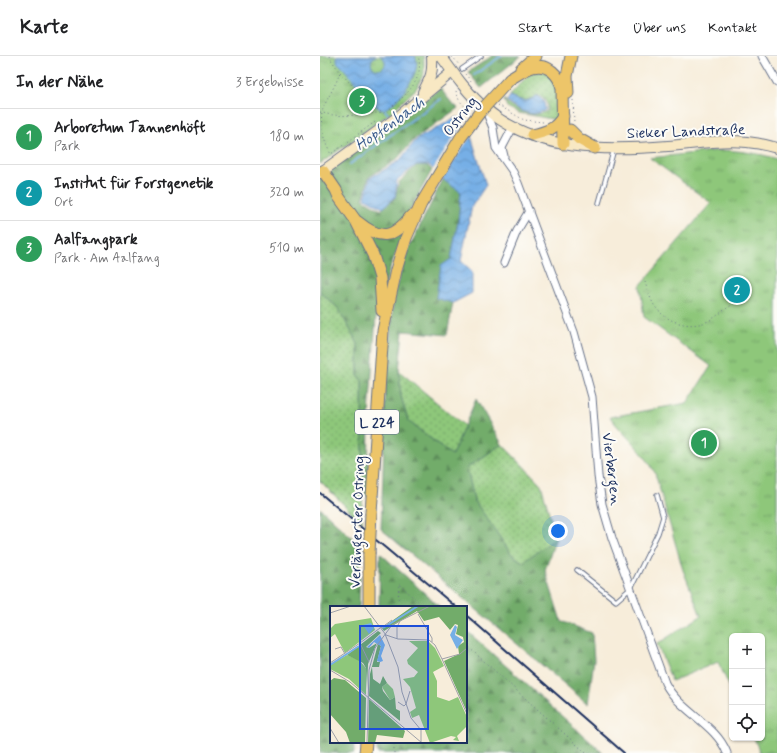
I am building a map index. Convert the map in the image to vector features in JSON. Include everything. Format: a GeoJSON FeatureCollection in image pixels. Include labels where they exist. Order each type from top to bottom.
{"type":"FeatureCollection","features":[{"type":"Feature","properties":{"kind":"main road"},"geometry":{"type":"LineString","coordinates":[[420,97],[432,77],[432,56]]}},
{"type":"Feature","properties":{"kind":"main road","name":"Sieker Landstraße"},"geometry":{"type":"LineString","coordinates":[[441,56],[457,70],[485,109],[509,125],[532,135],[566,144],[595,148],[733,142],[747,142],[777,148]]}},
{"type":"Feature","properties":{"kind":"main road","name":"Ostring"},"geometry":{"type":"LineString","coordinates":[[421,204],[440,169],[480,112],[510,79],[536,56]]}},
{"type":"Feature","properties":{"kind":"main road"},"geometry":{"type":"LineString","coordinates":[[566,144],[570,130],[567,76],[571,56]]}},
{"type":"Feature","properties":{"kind":"main road"},"geometry":{"type":"LineString","coordinates":[[510,79],[535,66],[542,66],[551,70],[558,78],[561,84],[560,120],[566,144]]}},
{"type":"Feature","properties":{"kind":"main road"},"geometry":{"type":"LineString","coordinates":[[383,331],[382,292],[379,274],[373,255],[356,221],[339,197],[331,193],[321,174],[399,116],[420,97],[457,70]]}},
{"type":"Feature","properties":{"kind":"main road"},"geometry":{"type":"LineString","coordinates":[[532,135],[548,131],[560,120]]}},
{"type":"Feature","properties":{"kind":"main road"},"geometry":{"type":"LineString","coordinates":[[570,130],[579,139],[595,148]]}},
{"type":"Feature","properties":{"kind":"main road"},"geometry":{"type":"LineString","coordinates":[[356,221],[373,233],[390,234],[403,226],[421,204]]}},
{"type":"Feature","properties":{"kind":"main road","name":"Verlängerter Ostring"},"geometry":{"type":"LineString","coordinates":[[369,606],[371,513],[383,331],[396,270],[406,238],[421,204]]}},
{"type":"Feature","properties":{"kind":"main road"},"geometry":{"type":"LineString","coordinates":[[365,753],[366,743]]}},
{"type":"Feature","properties":{"kind":"street"},"geometry":{"type":"LineString","coordinates":[[762,56],[777,82]]}},
{"type":"Feature","properties":{"kind":"street","name":"Vierbergen"},"geometry":{"type":"LineString","coordinates":[[485,109],[491,119],[496,148],[514,172],[574,332],[592,397],[598,476],[602,504],[612,538],[632,588],[665,683],[671,693],[712,731],[725,746],[728,753]]}},
{"type":"Feature","properties":{"kind":"street"},"geometry":{"type":"LineString","coordinates":[[495,136],[497,131],[509,125]]}},
{"type":"Feature","properties":{"kind":"street"},"geometry":{"type":"LineString","coordinates":[[505,160],[502,148],[509,125]]}},
{"type":"Feature","properties":{"kind":"street"},"geometry":{"type":"LineString","coordinates":[[504,263],[517,231],[529,211]]}},
{"type":"Feature","properties":{"kind":"lane"},"geometry":{"type":"LineString","coordinates":[[457,70],[481,56]]}},
{"type":"Feature","properties":{"kind":"lane"},"geometry":{"type":"LineString","coordinates":[[599,203],[614,148]]}},
{"type":"Feature","properties":{"kind":"lane"},"geometry":{"type":"LineString","coordinates":[[578,570],[616,601],[632,588],[658,533],[663,517],[657,495]]}},
{"type":"Feature","properties":{"kind":"path"},"geometry":{"type":"LineString","coordinates":[[330,56],[335,66],[359,93],[383,113]]}},
{"type":"Feature","properties":{"kind":"path"},"geometry":{"type":"LineString","coordinates":[[321,112],[336,116],[383,113],[408,92],[418,78],[420,63],[418,56]]}},
{"type":"Feature","properties":{"kind":"path"},"geometry":{"type":"LineString","coordinates":[[457,70],[474,86]]}},
{"type":"Feature","properties":{"kind":"path"},"geometry":{"type":"LineString","coordinates":[[340,72],[321,112],[325,143],[331,154],[377,121]]}},
{"type":"Feature","properties":{"kind":"path"},"geometry":{"type":"LineString","coordinates":[[498,105],[524,120],[560,120]]}},
{"type":"Feature","properties":{"kind":"path"},"geometry":{"type":"LineString","coordinates":[[645,282],[654,305],[663,314],[685,325],[696,326],[708,321],[732,305]]}},
{"type":"Feature","properties":{"kind":"path"},"geometry":{"type":"LineString","coordinates":[[398,606],[399,584],[423,606]]}},
{"type":"Feature","properties":{"kind":"path"},"geometry":{"type":"LineString","coordinates":[[467,646],[586,753]]}},
{"type":"Feature","properties":{"kind":"green space"},"geometry":{"type":"Polygon","coordinates":[[[320,56],[424,56],[424,73],[416,89],[389,114],[320,164],[320,56]]]}},
{"type":"Feature","properties":{"kind":"green space"},"geometry":{"type":"Polygon","coordinates":[[[492,56],[521,56],[481,88],[468,72],[492,56]]]}},
{"type":"Feature","properties":{"kind":"green space"},"geometry":{"type":"Polygon","coordinates":[[[536,71],[546,72],[551,75],[554,80],[558,93],[557,120],[519,113],[507,107],[504,100],[525,113],[536,114],[547,111],[547,104],[543,97],[537,95],[530,99],[524,100],[510,95],[529,74],[536,71]]]}},
{"type":"Feature","properties":{"kind":"green space"},"geometry":{"type":"Polygon","coordinates":[[[440,88],[458,108],[416,138],[396,160],[369,177],[363,199],[381,210],[395,198],[399,182],[417,165],[428,166],[432,170],[403,223],[402,237],[390,268],[376,316],[369,415],[368,498],[363,491],[362,381],[358,376],[358,344],[338,308],[320,292],[320,178],[440,88]]]}},
{"type":"Feature","properties":{"kind":"green space"},"geometry":{"type":"Polygon","coordinates":[[[722,150],[763,155],[777,159],[777,753],[760,753],[755,741],[765,741],[765,633],[729,633],[729,686],[718,662],[672,681],[657,644],[701,616],[683,570],[655,473],[646,458],[610,417],[687,403],[711,366],[644,317],[640,286],[711,203],[650,158],[722,150]]]}},
{"type":"Feature","properties":{"kind":"green space"},"geometry":{"type":"Polygon","coordinates":[[[443,179],[461,192],[458,222],[451,259],[436,297],[453,303],[447,335],[403,331],[399,371],[401,396],[408,421],[452,455],[476,399],[502,444],[467,468],[474,500],[512,555],[523,562],[556,538],[545,570],[561,621],[592,633],[594,660],[588,704],[381,529],[386,381],[394,294],[408,250],[443,179]]]}},
{"type":"Feature","properties":{"kind":"green space"},"geometry":{"type":"Polygon","coordinates":[[[320,292],[338,308],[358,344],[358,376],[362,381],[362,523],[320,481],[320,292]]]}},
{"type":"Feature","properties":{"kind":"green space"},"geometry":{"type":"Polygon","coordinates":[[[399,371],[465,426],[452,455],[408,421],[401,396],[399,371]]]}},
{"type":"Feature","properties":{"kind":"green space"},"geometry":{"type":"Polygon","coordinates":[[[502,444],[541,484],[556,538],[523,562],[512,555],[474,500],[467,468],[502,444]]]}},
{"type":"Feature","properties":{"kind":"green space"},"geometry":{"type":"Polygon","coordinates":[[[320,508],[361,546],[359,606],[330,606],[330,743],[354,743],[354,753],[320,753],[320,508]]]}},
{"type":"Feature","properties":{"kind":"green space"},"geometry":{"type":"Polygon","coordinates":[[[380,553],[439,606],[379,606],[380,553]]]}},
{"type":"Feature","properties":{"kind":"green space"},"geometry":{"type":"Polygon","coordinates":[[[467,631],[603,753],[377,753],[377,743],[467,743],[467,631]]]}},
{"type":"Feature","properties":{"kind":"water"},"geometry":{"type":"Polygon","coordinates":[[[337,56],[376,56],[371,61],[371,65],[379,70],[384,67],[385,64],[385,61],[380,56],[415,56],[417,62],[414,76],[405,90],[390,106],[381,110],[368,99],[337,62],[337,56]]]}},
{"type":"Feature","properties":{"kind":"water"},"geometry":{"type":"Polygon","coordinates":[[[510,96],[526,101],[536,96],[543,101],[545,110],[535,113],[525,112],[507,101],[510,96]]]}},
{"type":"Feature","properties":{"kind":"water"},"geometry":{"type":"Polygon","coordinates":[[[457,117],[471,136],[486,185],[472,206],[461,261],[472,271],[472,293],[453,303],[436,298],[441,266],[451,259],[458,222],[461,192],[446,182],[429,165],[416,165],[397,180],[395,197],[383,208],[365,198],[370,178],[399,161],[417,139],[457,117]]]}},
{"type":"Feature","properties":{"kind":"pier"},"geometry":{"type":"Polygon","coordinates":[[[464,122],[472,134],[441,180],[432,171],[464,122]]]}},
{"type":"Feature","properties":{"kind":"waterway","name":"Hopfenbach"},"geometry":{"type":"LineString","coordinates":[[474,75],[501,56]]}},
{"type":"Feature","properties":{"kind":"waterway","name":"Hopfenbach"},"geometry":{"type":"LineString","coordinates":[[350,164],[441,99]]}},
{"type":"Feature","properties":{"kind":"waterway"},"geometry":{"type":"LineString","coordinates":[[384,109],[388,114]]}},
{"type":"Feature","properties":{"kind":"railway"},"geometry":{"type":"LineString","coordinates":[[320,493],[455,606]]}},
{"type":"Feature","properties":{"kind":"railway"},"geometry":{"type":"LineString","coordinates":[[467,616],[624,753]]}},
{"type":"Feature","properties":{"kind":"place","name":"Aalfangpark"},"geometry":{"type":"Point","coordinates":[362,101]}},
{"type":"Feature","properties":{"kind":"place","name":"Institut für Forstgenetik"},"geometry":{"type":"Point","coordinates":[737,290]}},
{"type":"Feature","properties":{"kind":"place","name":"Arboretum Tannenhöft"},"geometry":{"type":"Point","coordinates":[704,443]}}]}
